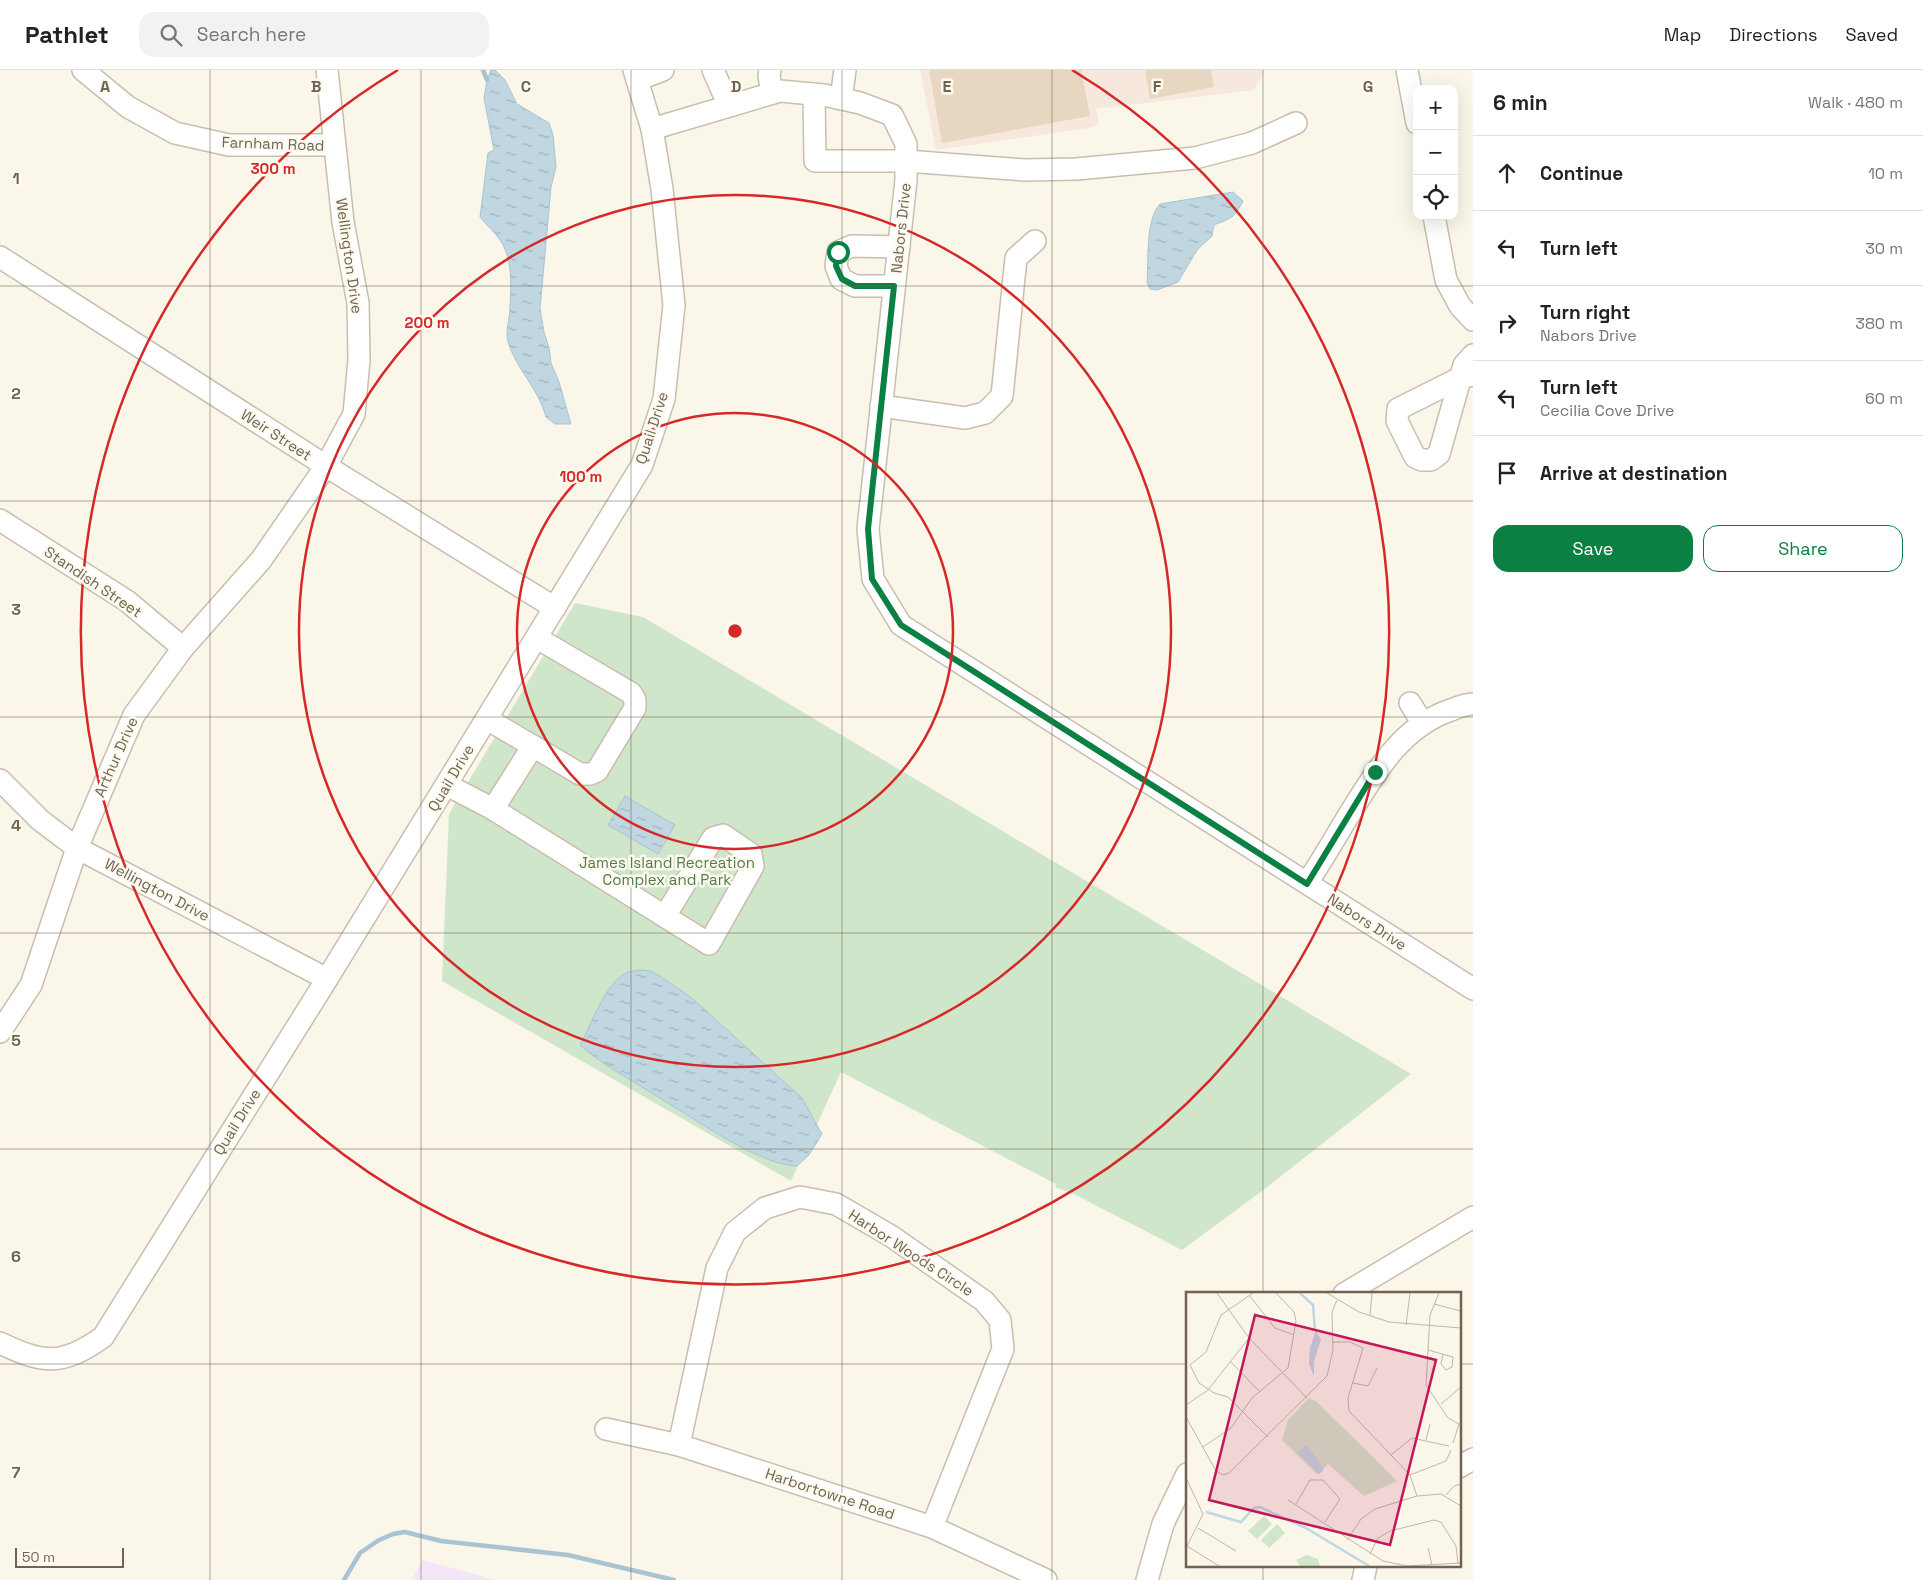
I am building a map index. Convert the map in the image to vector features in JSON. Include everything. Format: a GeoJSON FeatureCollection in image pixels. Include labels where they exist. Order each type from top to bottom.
{"type":"FeatureCollection","features":[{"type":"Feature","properties":{"kind":"street","name":"Farnham Road"},"geometry":{"type":"LineString","coordinates":[[83,70],[128,107],[175,133],[229,145],[334,145]]}},
{"type":"Feature","properties":{"kind":"street","name":"Wellington Drive"},"geometry":{"type":"LineString","coordinates":[[326,466],[354,414],[359,360],[358,303],[343,222],[327,70]]}},
{"type":"Feature","properties":{"kind":"street"},"geometry":{"type":"LineString","coordinates":[[636,75],[663,70]]}},
{"type":"Feature","properties":{"kind":"street"},"geometry":{"type":"LineString","coordinates":[[713,70],[729,106]]}},
{"type":"Feature","properties":{"kind":"street"},"geometry":{"type":"LineString","coordinates":[[770,70],[769,76],[772,93]]}},
{"type":"Feature","properties":{"kind":"street"},"geometry":{"type":"LineString","coordinates":[[841,99],[846,70]]}},
{"type":"Feature","properties":{"kind":"street"},"geometry":{"type":"LineString","coordinates":[[1407,70],[1413,102]]}},
{"type":"Feature","properties":{"kind":"street","name":"Quail Drive"},"geometry":{"type":"LineString","coordinates":[[0,1343],[27,1356],[56,1360],[82,1352],[102,1337],[327,979],[642,465],[664,399],[674,305],[662,189],[652,129],[636,75]]}},
{"type":"Feature","properties":{"kind":"street","name":"Nabors Drive"},"geometry":{"type":"LineString","coordinates":[[652,129],[780,91],[814,94],[860,103],[892,115],[906,144],[906,180],[868,529],[872,579],[901,625],[1473,989]]}},
{"type":"Feature","properties":{"kind":"street"},"geometry":{"type":"LineString","coordinates":[[814,94],[815,161],[906,161],[1025,170],[1076,169],[1195,158],[1252,142],[1296,123]]}},
{"type":"Feature","properties":{"kind":"street"},"geometry":{"type":"LineString","coordinates":[[1435,220],[1446,280],[1460,306],[1473,320]]}},
{"type":"Feature","properties":{"kind":"street"},"geometry":{"type":"LineString","coordinates":[[881,406],[965,418],[985,413],[1002,396],[1016,258],[1035,241]]}},
{"type":"Feature","properties":{"kind":"street"},"geometry":{"type":"LineString","coordinates":[[894,286],[855,286],[842,279],[836,266],[838,252],[852,246],[899,247]]}},
{"type":"Feature","properties":{"kind":"street","name":"Weir Street"},"geometry":{"type":"LineString","coordinates":[[0,257],[326,466],[556,608]]}},
{"type":"Feature","properties":{"kind":"street"},"geometry":{"type":"LineString","coordinates":[[1466,377],[1464,365],[1473,355]]}},
{"type":"Feature","properties":{"kind":"street","name":"Arthur Drive"},"geometry":{"type":"LineString","coordinates":[[0,1032],[31,985],[76,848],[134,715],[183,648],[261,560],[326,466]]}},
{"type":"Feature","properties":{"kind":"street","name":"Standish Street"},"geometry":{"type":"LineString","coordinates":[[0,520],[127,601],[183,648]]}},
{"type":"Feature","properties":{"kind":"street"},"geometry":{"type":"LineString","coordinates":[[488,718],[580,774],[590,774],[598,770],[635,708],[635,700],[631,693],[537,638]]}},
{"type":"Feature","properties":{"kind":"street"},"geometry":{"type":"LineString","coordinates":[[1410,703],[1423,724]]}},
{"type":"Feature","properties":{"kind":"street"},"geometry":{"type":"LineString","coordinates":[[1307,884],[1375,772],[1394,748],[1423,724],[1440,713],[1466,704],[1473,704]]}},
{"type":"Feature","properties":{"kind":"street"},"geometry":{"type":"LineString","coordinates":[[493,809],[533,746]]}},
{"type":"Feature","properties":{"kind":"street","name":"Wellington Drive"},"geometry":{"type":"LineString","coordinates":[[0,780],[40,820],[76,848],[327,979]]}},
{"type":"Feature","properties":{"kind":"street"},"geometry":{"type":"LineString","coordinates":[[447,785],[493,809],[709,944],[753,866],[751,854],[723,836],[713,838],[665,916]]}},
{"type":"Feature","properties":{"kind":"street","name":"Harbor Woods Circle"},"geometry":{"type":"LineString","coordinates":[[679,1445],[718,1268],[735,1232],[765,1208],[800,1197],[836,1204],[891,1236],[984,1301],[1000,1320],[1003,1349],[932,1527]]}},
{"type":"Feature","properties":{"kind":"street"},"geometry":{"type":"LineString","coordinates":[[1347,1292],[1473,1218]]}},
{"type":"Feature","properties":{"kind":"street","name":"Harbortowne Road"},"geometry":{"type":"LineString","coordinates":[[606,1429],[679,1445],[932,1527],[1046,1580]]}},
{"type":"Feature","properties":{"kind":"street"},"geometry":{"type":"LineString","coordinates":[[1460,1466],[1473,1459]]}},
{"type":"Feature","properties":{"kind":"street"},"geometry":{"type":"LineString","coordinates":[[1147,1580],[1163,1524],[1186,1476]]}},
{"type":"Feature","properties":{"kind":"shaded area"},"geometry":{"type":"Polygon","coordinates":[[[920,70],[1265,70],[1254,90],[1096,109],[1099,122],[1095,127],[936,150],[920,70]]]}},
{"type":"Feature","properties":{"kind":"shaded area"},"geometry":{"type":"Polygon","coordinates":[[[422,1560],[496,1580],[412,1580],[422,1560]]]}},
{"type":"Feature","properties":{"kind":"green space","name":"James Island Recreation Complex and Park"},"geometry":{"type":"Polygon","coordinates":[[[575,603],[643,617],[1411,1074],[1266,1188],[1182,1250],[1074,1194],[1055,1187],[1056,1184],[841,1072],[791,1181],[442,981],[449,814],[575,603]]]}},
{"type":"Feature","properties":{"kind":"water"},"geometry":{"type":"Polygon","coordinates":[[[491,70],[495,70],[505,80],[517,104],[549,123],[553,135],[556,167],[551,187],[540,309],[551,363],[559,382],[571,424],[555,424],[546,417],[538,397],[516,361],[508,342],[507,333],[511,290],[509,264],[500,240],[480,217],[488,153],[494,150],[484,98],[491,70]]]}},
{"type":"Feature","properties":{"kind":"water"},"geometry":{"type":"Polygon","coordinates":[[[1233,192],[1243,201],[1240,207],[1232,217],[1214,225],[1212,236],[1197,250],[1178,282],[1157,290],[1150,289],[1147,282],[1150,230],[1155,211],[1160,204],[1233,192]]]}},
{"type":"Feature","properties":{"kind":"water"},"geometry":{"type":"Polygon","coordinates":[[[625,796],[675,825],[658,854],[608,825],[625,796]]]}},
{"type":"Feature","properties":{"kind":"water"},"geometry":{"type":"Polygon","coordinates":[[[640,970],[651,971],[692,998],[802,1098],[822,1134],[809,1155],[797,1166],[782,1164],[765,1158],[728,1140],[610,1067],[580,1045],[599,1006],[617,979],[624,974],[640,970]]]}},
{"type":"Feature","properties":{"kind":"building"},"geometry":{"type":"Polygon","coordinates":[[[929,70],[1081,70],[1090,116],[942,143],[929,70]]]}},
{"type":"Feature","properties":{"kind":"building"},"geometry":{"type":"Polygon","coordinates":[[[1145,70],[1211,70],[1214,87],[1150,99],[1145,70]]]}},
{"type":"Feature","properties":{"kind":"waterway"},"geometry":{"type":"LineString","coordinates":[[483,70],[487,80]]}},
{"type":"Feature","properties":{"kind":"waterway"},"geometry":{"type":"LineString","coordinates":[[344,1580],[360,1553],[379,1540],[393,1534],[405,1532],[441,1541],[568,1555],[674,1580]]}},
{"type":"Feature","properties":{"kind":"route"},"geometry":{"type":"LineString","coordinates":[[838,252],[836,266],[842,279],[855,286],[894,286],[868,529],[872,579],[901,625],[1307,884],[1375,772]]}}]}
